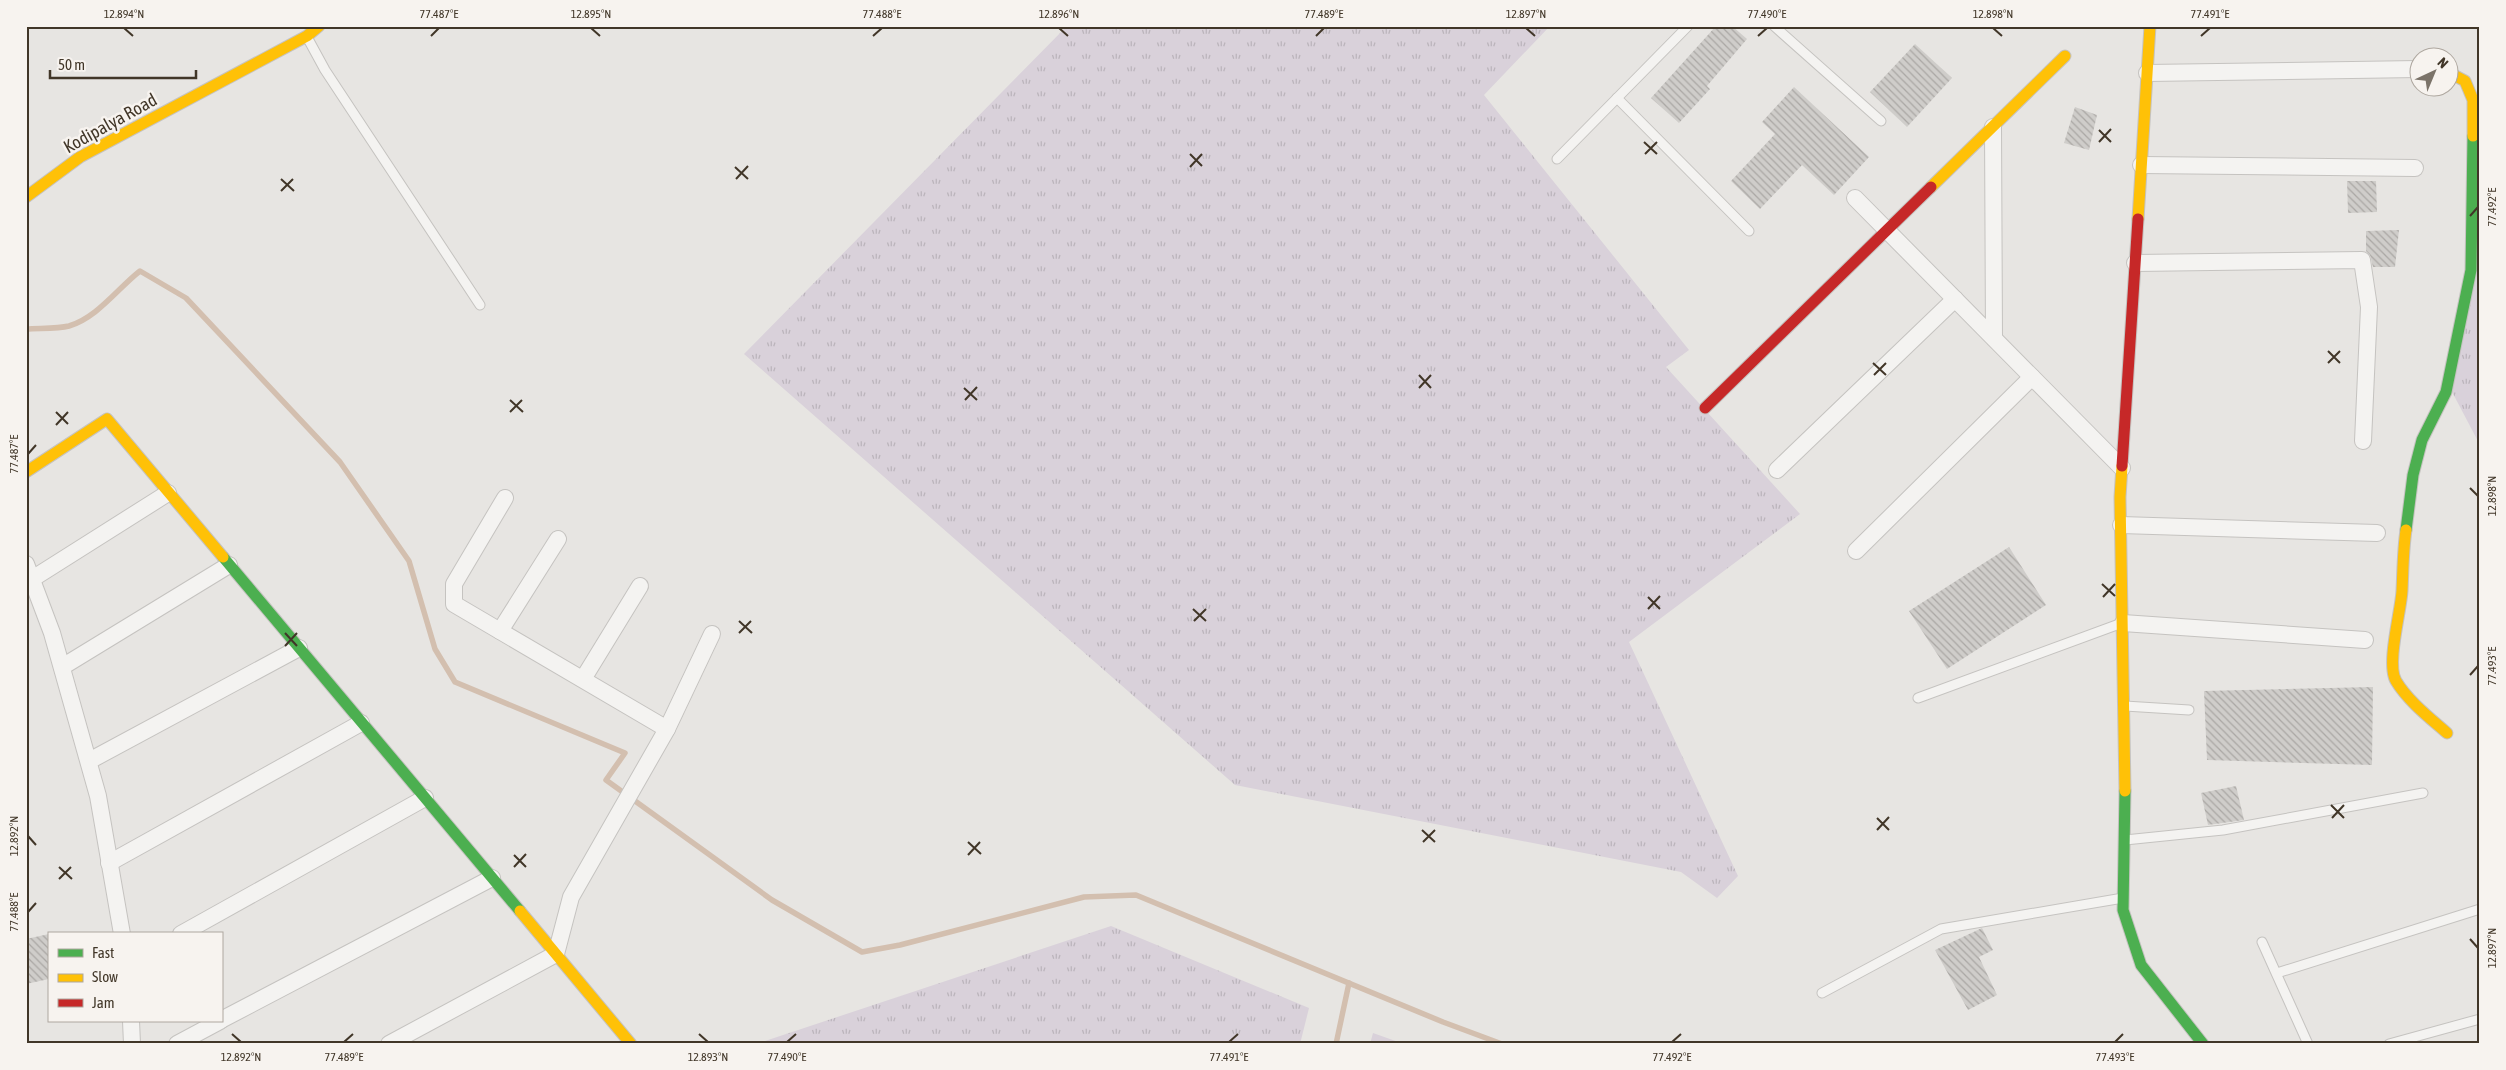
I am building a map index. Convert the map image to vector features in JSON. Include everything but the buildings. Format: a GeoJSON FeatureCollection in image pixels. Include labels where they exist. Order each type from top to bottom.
{"type":"FeatureCollection","features":[{"type":"Feature","properties":{"kind":"street","name":"Kodipalya Road"},"geometry":{"type":"LineString","coordinates":[[26,197],[80,157],[306,36],[319,26]]}},
{"type":"Feature","properties":{"kind":"street"},"geometry":{"type":"LineString","coordinates":[[2150,26],[2122,468],[2123,910],[2141,965],[2203,1044]]}},
{"type":"Feature","properties":{"kind":"street"},"geometry":{"type":"LineString","coordinates":[[1705,408],[2065,56]]}},
{"type":"Feature","properties":{"kind":"street"},"geometry":{"type":"LineString","coordinates":[[2147,73],[2408,69]]}},
{"type":"Feature","properties":{"kind":"street"},"geometry":{"type":"LineString","coordinates":[[2447,733],[2419,708],[2395,680],[2393,652],[2402,591],[2402,559],[2413,475],[2422,440],[2446,392],[2471,270],[2473,100],[2465,81],[2458,77]]}},
{"type":"Feature","properties":{"kind":"street"},"geometry":{"type":"LineString","coordinates":[[1993,126],[1994,338]]}},
{"type":"Feature","properties":{"kind":"street"},"geometry":{"type":"LineString","coordinates":[[2141,165],[2415,168]]}},
{"type":"Feature","properties":{"kind":"street"},"geometry":{"type":"LineString","coordinates":[[1855,198],[2122,468]]}},
{"type":"Feature","properties":{"kind":"street"},"geometry":{"type":"LineString","coordinates":[[2135,263],[2362,260],[2369,307],[2363,441]]}},
{"type":"Feature","properties":{"kind":"street"},"geometry":{"type":"LineString","coordinates":[[1777,470],[1954,298]]}},
{"type":"Feature","properties":{"kind":"street"},"geometry":{"type":"LineString","coordinates":[[1856,551],[2032,377]]}},
{"type":"Feature","properties":{"kind":"street"},"geometry":{"type":"LineString","coordinates":[[26,472],[107,419],[631,1044]]}},
{"type":"Feature","properties":{"kind":"street"},"geometry":{"type":"LineString","coordinates":[[32,579],[168,492]]}},
{"type":"Feature","properties":{"kind":"street"},"geometry":{"type":"LineString","coordinates":[[505,498],[454,584],[454,604],[667,729]]}},
{"type":"Feature","properties":{"kind":"street"},"geometry":{"type":"LineString","coordinates":[[2121,525],[2377,533]]}},
{"type":"Feature","properties":{"kind":"street"},"geometry":{"type":"LineString","coordinates":[[500,631],[558,539]]}},
{"type":"Feature","properties":{"kind":"street"},"geometry":{"type":"LineString","coordinates":[[26,564],[52,632],[89,761],[98,796],[122,932]]}},
{"type":"Feature","properties":{"kind":"street"},"geometry":{"type":"LineString","coordinates":[[62,667],[229,565]]}},
{"type":"Feature","properties":{"kind":"street"},"geometry":{"type":"LineString","coordinates":[[582,679],[640,586]]}},
{"type":"Feature","properties":{"kind":"street"},"geometry":{"type":"LineString","coordinates":[[2123,623],[2365,640]]}},
{"type":"Feature","properties":{"kind":"street"},"geometry":{"type":"LineString","coordinates":[[389,1044],[556,954],[571,897],[667,729],[712,634]]}},
{"type":"Feature","properties":{"kind":"street"},"geometry":{"type":"LineString","coordinates":[[89,761],[299,648]]}},
{"type":"Feature","properties":{"kind":"street"},"geometry":{"type":"LineString","coordinates":[[109,863],[362,723]]}},
{"type":"Feature","properties":{"kind":"street"},"geometry":{"type":"LineString","coordinates":[[185,932],[425,798]]}},
{"type":"Feature","properties":{"kind":"street"},"geometry":{"type":"LineString","coordinates":[[222,1020],[492,878]]}},
{"type":"Feature","properties":{"kind":"street"},"geometry":{"type":"LineString","coordinates":[[131,1022],[132,1044]]}},
{"type":"Feature","properties":{"kind":"street"},"geometry":{"type":"LineString","coordinates":[[177,1044],[218,1022]]}},
{"type":"Feature","properties":{"kind":"lane"},"geometry":{"type":"LineString","coordinates":[[1557,159],[1688,26]]}},
{"type":"Feature","properties":{"kind":"lane"},"geometry":{"type":"LineString","coordinates":[[1774,26],[1881,121]]}},
{"type":"Feature","properties":{"kind":"lane"},"geometry":{"type":"LineString","coordinates":[[306,36],[325,70],[480,305]]}},
{"type":"Feature","properties":{"kind":"lane"},"geometry":{"type":"LineString","coordinates":[[1617,98],[1749,231]]}},
{"type":"Feature","properties":{"kind":"lane"},"geometry":{"type":"LineString","coordinates":[[1918,698],[2123,623]]}},
{"type":"Feature","properties":{"kind":"lane"},"geometry":{"type":"LineString","coordinates":[[2124,706],[2189,710]]}},
{"type":"Feature","properties":{"kind":"lane"},"geometry":{"type":"LineString","coordinates":[[2124,840],[2222,830],[2423,794]]}},
{"type":"Feature","properties":{"kind":"lane"},"geometry":{"type":"LineString","coordinates":[[1822,992],[1941,929],[2123,898]]}},
{"type":"Feature","properties":{"kind":"lane"},"geometry":{"type":"LineString","coordinates":[[2277,973],[2480,909]]}},
{"type":"Feature","properties":{"kind":"lane"},"geometry":{"type":"LineString","coordinates":[[2262,942],[2308,1044]]}},
{"type":"Feature","properties":{"kind":"lane"},"geometry":{"type":"LineString","coordinates":[[2389,1044],[2480,1019]]}},
{"type":"Feature","properties":{"kind":"green space"},"geometry":{"type":"Polygon","coordinates":[[[1067,26],[1550,26],[1484,95],[1689,350],[1666,367],[1800,514],[1629,642],[1738,876],[1717,898],[1681,872],[1235,785],[744,354],[1067,26]]]}},
{"type":"Feature","properties":{"kind":"green space"},"geometry":{"type":"Polygon","coordinates":[[[2480,165],[2480,445],[2450,388],[2480,165]]]}},
{"type":"Feature","properties":{"kind":"green space"},"geometry":{"type":"Polygon","coordinates":[[[1111,926],[1309,1008],[1300,1044],[756,1044],[1111,926]]]}},
{"type":"Feature","properties":{"kind":"green space"},"geometry":{"type":"Polygon","coordinates":[[[1373,1033],[1404,1044],[1370,1044],[1373,1033]]]}},
{"type":"Feature","properties":{"kind":"waterway"},"geometry":{"type":"LineString","coordinates":[[26,329],[64,327],[79,322],[98,310],[140,271],[186,298],[340,462],[409,561],[435,649],[455,682],[625,753],[606,780],[772,900],[862,952],[900,945],[1084,897],[1136,895],[1443,1022],[1502,1044]]}},
{"type":"Feature","properties":{"kind":"waterway"},"geometry":{"type":"LineString","coordinates":[[1336,1044],[1349,983]]}},
{"type":"Feature","properties":{"kind":"traffic: fast"},"geometry":{"type":"LineString","coordinates":[[2406,530],[2413,475],[2422,440],[2446,392],[2471,270],[2473,136]]}},
{"type":"Feature","properties":{"kind":"traffic: fast"},"geometry":{"type":"LineString","coordinates":[[223,557],[520,911]]}},
{"type":"Feature","properties":{"kind":"traffic: fast"},"geometry":{"type":"LineString","coordinates":[[2125,791],[2123,910],[2141,965],[2203,1044]]}},
{"type":"Feature","properties":{"kind":"traffic: slow"},"geometry":{"type":"LineString","coordinates":[[26,197],[80,157],[307,36],[319,26]]}},
{"type":"Feature","properties":{"kind":"traffic: slow"},"geometry":{"type":"LineString","coordinates":[[2138,219],[2150,26]]}},
{"type":"Feature","properties":{"kind":"traffic: slow"},"geometry":{"type":"LineString","coordinates":[[1931,187],[2065,56]]}},
{"type":"Feature","properties":{"kind":"traffic: slow"},"geometry":{"type":"LineString","coordinates":[[2458,77],[2465,81],[2473,100],[2473,136]]}},
{"type":"Feature","properties":{"kind":"traffic: slow"},"geometry":{"type":"LineString","coordinates":[[26,472],[107,419],[223,557]]}},
{"type":"Feature","properties":{"kind":"traffic: slow"},"geometry":{"type":"LineString","coordinates":[[2122,466],[2120,497],[2125,791]]}},
{"type":"Feature","properties":{"kind":"traffic: slow"},"geometry":{"type":"LineString","coordinates":[[2406,530],[2402,591],[2393,650],[2393,673],[2396,681],[2407,695],[2447,733]]}},
{"type":"Feature","properties":{"kind":"traffic: slow"},"geometry":{"type":"LineString","coordinates":[[520,911],[631,1044]]}},
{"type":"Feature","properties":{"kind":"traffic: jam"},"geometry":{"type":"LineString","coordinates":[[1705,408],[1931,187]]}},
{"type":"Feature","properties":{"kind":"traffic: jam"},"geometry":{"type":"LineString","coordinates":[[2122,466],[2138,219]]}}]}
